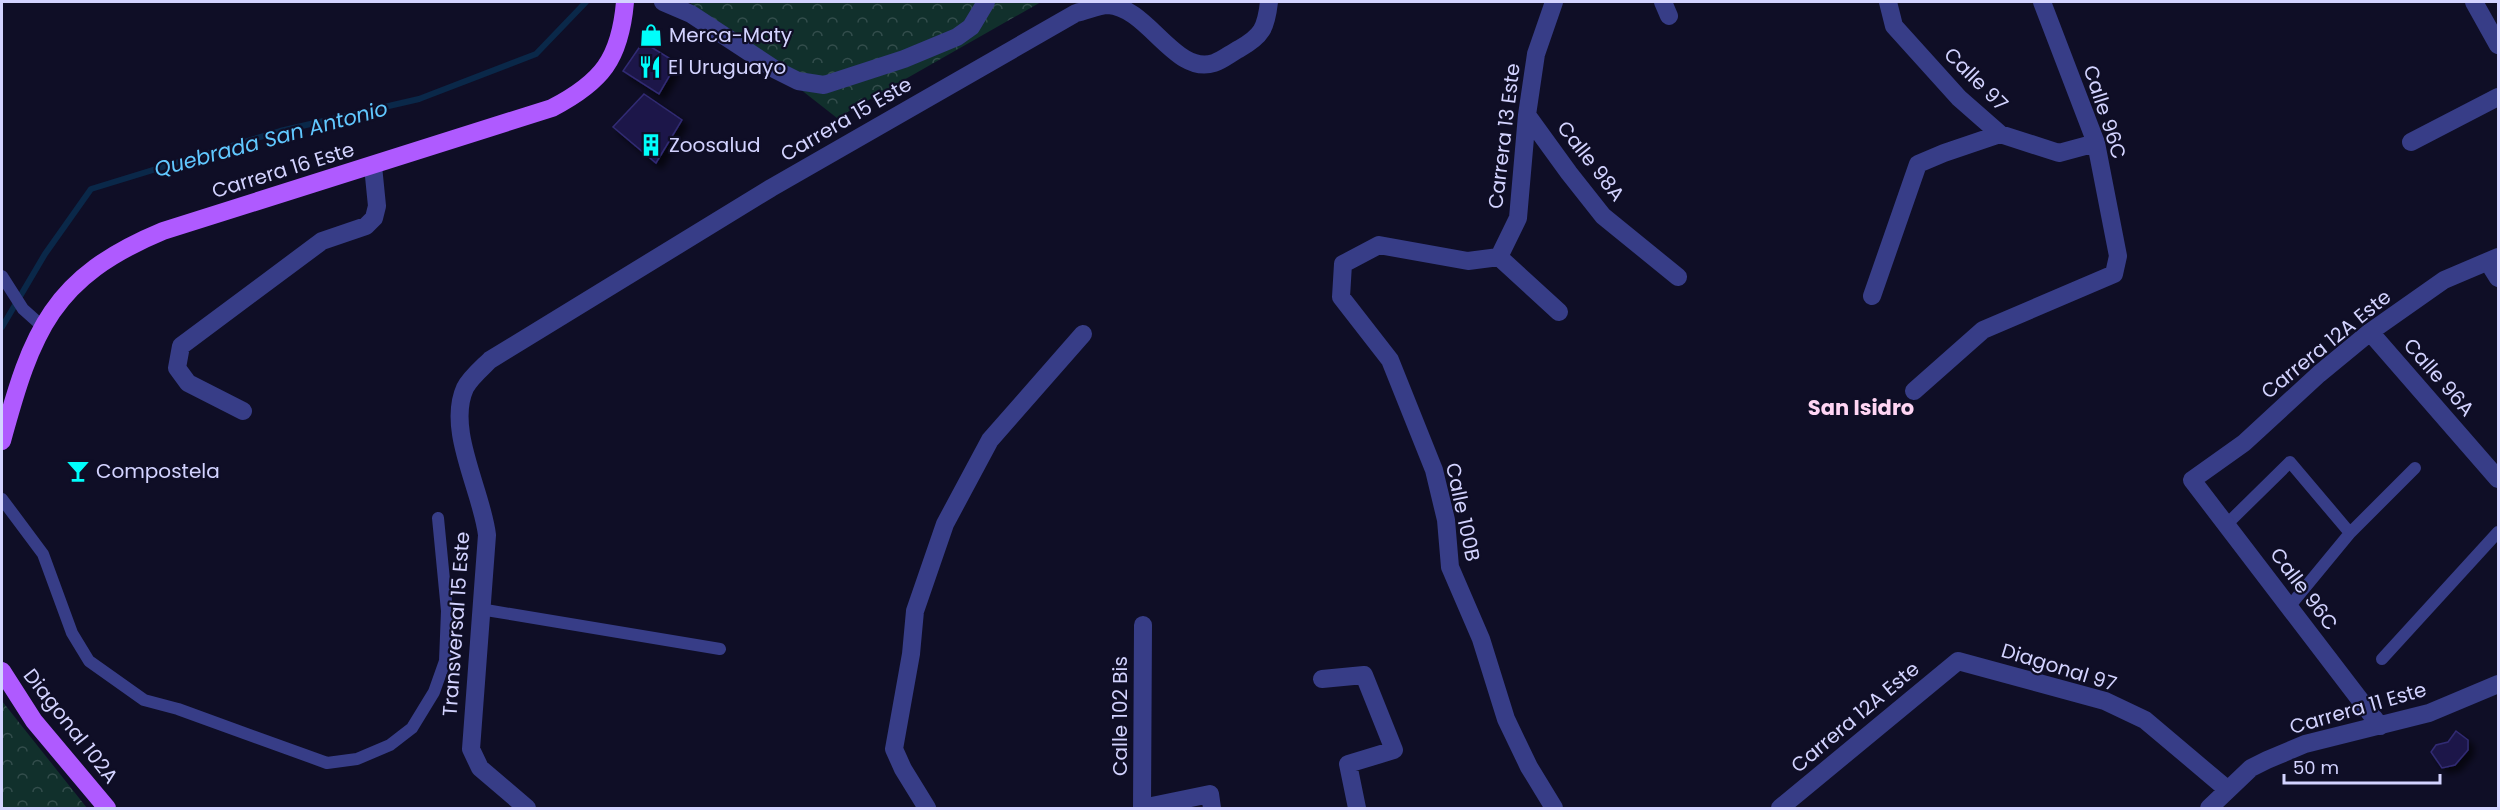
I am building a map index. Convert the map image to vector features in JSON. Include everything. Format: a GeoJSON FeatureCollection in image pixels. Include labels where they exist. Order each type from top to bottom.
{"type":"FeatureCollection","features":[{"type":"Feature","properties":{"kind":"main road","name":"Carrera 16 Este"},"geometry":{"type":"LineString","coordinates":[[2,441],[6,408],[42,326],[71,288],[109,256],[133,243],[201,219],[529,117],[576,96],[592,84],[607,64],[619,41],[626,2]]}},
{"type":"Feature","properties":{"kind":"main road","name":"Diagonal 102A"},"geometry":{"type":"LineString","coordinates":[[2,671],[34,721],[106,808]]}},
{"type":"Feature","properties":{"kind":"street"},"geometry":{"type":"LineString","coordinates":[[663,2],[691,14],[784,74],[798,81],[824,85],[904,59],[957,37],[971,27],[986,2]]}},
{"type":"Feature","properties":{"kind":"street","name":"Carrera 15 Este"},"geometry":{"type":"LineString","coordinates":[[465,387],[490,360],[771,188],[1076,13],[1108,5],[1135,15],[1183,58],[1199,65],[1215,63],[1258,38],[1267,20],[1269,2]]}},
{"type":"Feature","properties":{"kind":"street","name":"Carrera 13 Este"},"geometry":{"type":"LineString","coordinates":[[1499,257],[1518,218],[1527,115],[1536,54],[1554,2]]}},
{"type":"Feature","properties":{"kind":"street","name":"Calle 97"},"geometry":{"type":"LineString","coordinates":[[1888,2],[1894,26],[1959,98],[2000,134],[2059,153],[2096,143]]}},
{"type":"Feature","properties":{"kind":"street","name":"Calle 96C"},"geometry":{"type":"LineString","coordinates":[[1914,391],[1983,330],[2114,274],[2118,256],[2096,143],[2042,2]]}},
{"type":"Feature","properties":{"kind":"street"},"geometry":{"type":"LineString","coordinates":[[2474,2],[2499,45]]}},
{"type":"Feature","properties":{"kind":"street"},"geometry":{"type":"LineString","coordinates":[[2411,142],[2499,97]]}},
{"type":"Feature","properties":{"kind":"street","name":"Calle 98A"},"geometry":{"type":"LineString","coordinates":[[1527,115],[1603,216],[1678,277]]}},
{"type":"Feature","properties":{"kind":"street"},"geometry":{"type":"LineString","coordinates":[[1872,296],[1918,164],[2000,134]]}},
{"type":"Feature","properties":{"kind":"street"},"geometry":{"type":"LineString","coordinates":[[243,411],[188,383],[177,368],[181,345],[322,241],[366,226],[374,218],[377,206],[373,166]]}},
{"type":"Feature","properties":{"kind":"street","name":"Calle 100B"},"geometry":{"type":"LineString","coordinates":[[1499,257],[1468,261],[1379,245],[1343,264],[1341,297],[1390,360],[1434,470],[1446,520],[1450,567],[1481,639],[1506,719],[1528,767],[1554,808]]}},
{"type":"Feature","properties":{"kind":"street"},"geometry":{"type":"LineString","coordinates":[[1499,257],[1559,312]]}},
{"type":"Feature","properties":{"kind":"street"},"geometry":{"type":"LineString","coordinates":[[2493,260],[2499,278]]}},
{"type":"Feature","properties":{"kind":"street","name":"Carrera 12A Este"},"geometry":{"type":"LineString","coordinates":[[2192,480],[2244,443],[2319,374],[2370,332],[2444,280],[2493,260]]}},
{"type":"Feature","properties":{"kind":"street","name":"Calle 96A"},"geometry":{"type":"LineString","coordinates":[[2370,332],[2499,479]]}},
{"type":"Feature","properties":{"kind":"street"},"geometry":{"type":"LineString","coordinates":[[927,808],[903,770],[894,749],[911,654],[915,611],[945,524],[990,440],[1083,334]]}},
{"type":"Feature","properties":{"kind":"street","name":"Transversal 15 Este"},"geometry":{"type":"LineString","coordinates":[[465,387],[460,410],[462,440],[487,534],[471,749],[480,768],[527,808]]}},
{"type":"Feature","properties":{"kind":"street","name":"Calle 96C"},"geometry":{"type":"LineString","coordinates":[[2192,480],[2380,726]]}},
{"type":"Feature","properties":{"kind":"street","name":"Calle 102 Bis"},"geometry":{"type":"LineString","coordinates":[[1142,808],[1143,625]]}},
{"type":"Feature","properties":{"kind":"street","name":"Carrera 12A Este"},"geometry":{"type":"LineString","coordinates":[[1780,808],[1958,661]]}},
{"type":"Feature","properties":{"kind":"street","name":"Diagonal 97"},"geometry":{"type":"LineString","coordinates":[[1958,661],[2105,701],[2145,720],[2228,790]]}},
{"type":"Feature","properties":{"kind":"street"},"geometry":{"type":"LineString","coordinates":[[1322,679],[1364,675],[1394,750],[1348,764],[1357,808]]}},
{"type":"Feature","properties":{"kind":"street","name":"Carrera 11 Este"},"geometry":{"type":"LineString","coordinates":[[2209,808],[2251,768],[2305,744],[2429,713],[2499,684]]}},
{"type":"Feature","properties":{"kind":"street"},"geometry":{"type":"LineString","coordinates":[[1142,808],[1211,801]]}},
{"type":"Feature","properties":{"kind":"lane"},"geometry":{"type":"LineString","coordinates":[[2,276],[23,309],[42,326]]}},
{"type":"Feature","properties":{"kind":"lane"},"geometry":{"type":"LineString","coordinates":[[2226,525],[2290,462],[2350,533]]}},
{"type":"Feature","properties":{"kind":"lane"},"geometry":{"type":"LineString","coordinates":[[2289,607],[2350,533],[2415,468]]}},
{"type":"Feature","properties":{"kind":"lane"},"geometry":{"type":"LineString","coordinates":[[2,499],[43,554],[72,633],[89,661],[144,700],[178,709],[327,763],[357,759],[390,745],[412,728],[434,693],[445,661],[447,611],[438,518]]}},
{"type":"Feature","properties":{"kind":"lane"},"geometry":{"type":"LineString","coordinates":[[2382,659],[2499,532]]}},
{"type":"Feature","properties":{"kind":"lane"},"geometry":{"type":"LineString","coordinates":[[480,609],[720,649]]}},
{"type":"Feature","properties":{"kind":"green space"},"geometry":{"type":"Polygon","coordinates":[[[689,2],[1041,2],[837,118],[689,2]]]}},
{"type":"Feature","properties":{"kind":"green space"},"geometry":{"type":"Polygon","coordinates":[[[2,701],[87,808],[2,808],[2,701]]]}},
{"type":"Feature","properties":{"kind":"building","name":"El Uruguayo"},"geometry":{"type":"Polygon","coordinates":[[[643,42],[677,63],[659,94],[623,71],[643,42]]]}},
{"type":"Feature","properties":{"kind":"building","name":"Zoosalud"},"geometry":{"type":"Polygon","coordinates":[[[644,94],[682,120],[656,163],[613,127],[644,94]]]}},
{"type":"Feature","properties":{"kind":"building"},"geometry":{"type":"Polygon","coordinates":[[[2456,731],[2468,740],[2468,750],[2455,765],[2442,768],[2431,752],[2436,745],[2448,742],[2456,731]]]}},
{"type":"Feature","properties":{"kind":"waterway","name":"Quebrada San Antonio"},"geometry":{"type":"LineString","coordinates":[[2,327],[45,254],[91,189],[280,131],[419,99],[536,54],[586,2]]}},
{"type":"Feature","properties":{"kind":"place","name":"Merca-Maty"},"geometry":{"type":"Point","coordinates":[651,35]}},
{"type":"Feature","properties":{"kind":"place","name":"El Uruguayo"},"geometry":{"type":"Point","coordinates":[650,67]}},
{"type":"Feature","properties":{"kind":"place","name":"Zoosalud"},"geometry":{"type":"Point","coordinates":[651,145]}},
{"type":"Feature","properties":{"kind":"place","name":"Compostela"},"geometry":{"type":"Point","coordinates":[78,471]}},
{"type":"Feature","properties":{"kind":"district","name":"San Isidro"},"geometry":{"type":"Point","coordinates":[1861,408]}}]}
